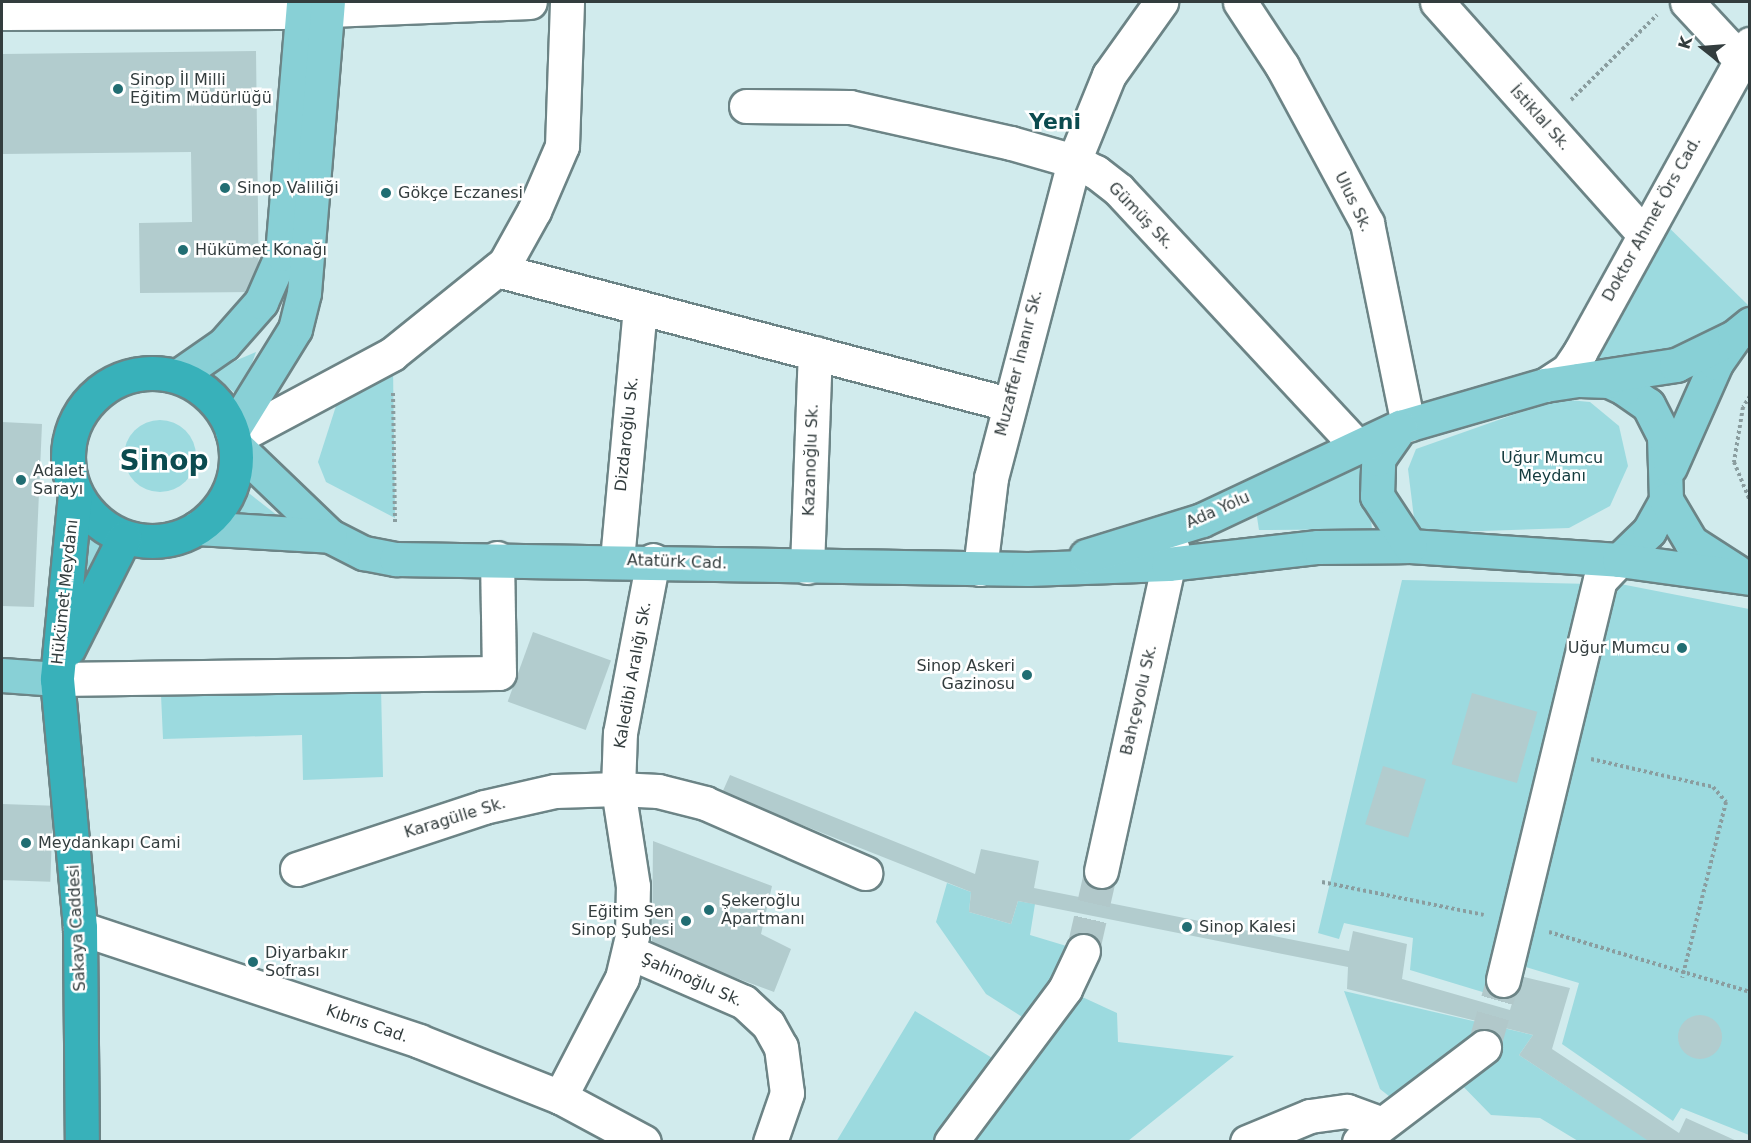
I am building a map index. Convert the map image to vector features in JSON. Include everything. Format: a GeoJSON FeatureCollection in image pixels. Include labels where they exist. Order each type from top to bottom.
{"type":"FeatureCollection","features":[{"type":"Feature","properties":{"kind":"highway","name":"Hükümet Meydanı"},"geometry":{"type":"LineString","coordinates":[[57,679],[75,494],[67,457],[76,418],[86,403],[109,384],[131,375],[178,376],[206,391],[225,414],[234,438],[231,490],[217,512],[197,528],[155,543],[124,538],[91,518],[75,494]]}},
{"type":"Feature","properties":{"kind":"highway","name":"Hükümet Meydanı"},"geometry":{"type":"LineString","coordinates":[[57,679],[124,538]]}},
{"type":"Feature","properties":{"kind":"highway","name":"Sakaya Caddesi"},"geometry":{"type":"LineString","coordinates":[[57,679],[80,928],[82,1142]]}},
{"type":"Feature","properties":{"kind":"main road"},"geometry":{"type":"LineString","coordinates":[[178,376],[224,344],[261,302],[282,254],[315,6]]}},
{"type":"Feature","properties":{"kind":"main road"},"geometry":{"type":"LineString","coordinates":[[315,6],[304,293],[295,328],[234,438],[330,537]]}},
{"type":"Feature","properties":{"kind":"main road"},"geometry":{"type":"LineString","coordinates":[[1579,380],[1676,365],[1742,331]]}},
{"type":"Feature","properties":{"kind":"main road"},"geometry":{"type":"LineString","coordinates":[[1619,560],[1649,531],[1667,487],[1688,421],[1742,331]]}},
{"type":"Feature","properties":{"kind":"main road"},"geometry":{"type":"LineString","coordinates":[[1579,380],[1610,381],[1648,405],[1665,436],[1667,487],[1691,542],[1749,578]]}},
{"type":"Feature","properties":{"kind":"main road","name":"Ada Yolu"},"geometry":{"type":"LineString","coordinates":[[1028,569],[1164,533],[1202,520],[1356,445],[1404,426],[1545,385],[1579,380]]}},
{"type":"Feature","properties":{"kind":"main road"},"geometry":{"type":"LineString","coordinates":[[1404,426],[1378,459],[1377,496],[1410,546]]}},
{"type":"Feature","properties":{"kind":"main road"},"geometry":{"type":"LineString","coordinates":[[197,528],[330,537]]}},
{"type":"Feature","properties":{"kind":"main road","name":"Atatürk Cad."},"geometry":{"type":"LineString","coordinates":[[330,537],[364,553],[396,559],[653,560],[807,567],[1028,569]]}},
{"type":"Feature","properties":{"kind":"main road"},"geometry":{"type":"LineString","coordinates":[[1028,569],[1168,564],[1318,547],[1410,546],[1619,560],[1749,578]]}},
{"type":"Feature","properties":{"kind":"main road"},"geometry":{"type":"LineString","coordinates":[[2,675],[57,679]]}},
{"type":"Feature","properties":{"kind":"street"},"geometry":{"type":"LineString","coordinates":[[2,13],[530,2]]}},
{"type":"Feature","properties":{"kind":"street"},"geometry":{"type":"LineString","coordinates":[[234,438],[392,354],[497,270],[534,212],[562,146],[567,2]]}},
{"type":"Feature","properties":{"kind":"street"},"geometry":{"type":"LineString","coordinates":[[1074,161],[1110,75],[1161,2]]}},
{"type":"Feature","properties":{"kind":"street","name":"Ulus Sk."},"geometry":{"type":"LineString","coordinates":[[1240,2],[1282,66],[1366,223],[1404,426]]}},
{"type":"Feature","properties":{"kind":"street","name":"İstiklal Sk."},"geometry":{"type":"LineString","coordinates":[[1437,2],[1643,233]]}},
{"type":"Feature","properties":{"kind":"street"},"geometry":{"type":"LineString","coordinates":[[1675,6],[1745,51]]}},
{"type":"Feature","properties":{"kind":"street","name":"Doktor Ahmet Örs Cad."},"geometry":{"type":"LineString","coordinates":[[1545,385],[1568,370],[1580,352],[1643,233],[1745,51]]}},
{"type":"Feature","properties":{"kind":"street","name":"Gümüş Sk."},"geometry":{"type":"LineString","coordinates":[[746,106],[799,103],[850,107],[1074,161],[1119,190],[1356,445]]}},
{"type":"Feature","properties":{"kind":"street","name":"Muzaffer İnanır Sk."},"geometry":{"type":"LineString","coordinates":[[980,569],[991,478],[1008,404],[1074,161]]}},
{"type":"Feature","properties":{"kind":"street"},"geometry":{"type":"LineString","coordinates":[[497,270],[1008,404]]}},
{"type":"Feature","properties":{"kind":"street","name":"Dizdaroğlu Sk."},"geometry":{"type":"LineString","coordinates":[[617,560],[640,308]]}},
{"type":"Feature","properties":{"kind":"street","name":"Kazanoğlu Sk."},"geometry":{"type":"LineString","coordinates":[[807,567],[815,354]]}},
{"type":"Feature","properties":{"kind":"street","name":"Bahçeyolu Sk."},"geometry":{"type":"LineString","coordinates":[[1101,871],[1168,564],[1172,538],[1164,533]]}},
{"type":"Feature","properties":{"kind":"street"},"geometry":{"type":"LineString","coordinates":[[57,679],[499,673],[497,558]]}},
{"type":"Feature","properties":{"kind":"street","name":"Kaledibi Aralığı Sk."},"geometry":{"type":"LineString","coordinates":[[560,1097],[603,1019],[629,952],[633,886],[618,789],[620,733],[653,560]]}},
{"type":"Feature","properties":{"kind":"street"},"geometry":{"type":"LineString","coordinates":[[1503,980],[1600,580],[1619,560]]}},
{"type":"Feature","properties":{"kind":"street","name":"Karagülle Sk."},"geometry":{"type":"LineString","coordinates":[[297,869],[484,807],[555,791],[618,789],[658,791],[705,803],[865,873]]}},
{"type":"Feature","properties":{"kind":"street","name":"Kıbrıs Cad."},"geometry":{"type":"LineString","coordinates":[[80,928],[419,1041],[560,1097],[644,1142]]}},
{"type":"Feature","properties":{"kind":"street"},"geometry":{"type":"LineString","coordinates":[[951,1142],[1065,989],[1083,951]]}},
{"type":"Feature","properties":{"kind":"street","name":"Şahinoğlu Sk."},"geometry":{"type":"LineString","coordinates":[[629,952],[744,1002],[768,1024],[781,1047],[787,1093],[770,1142]]}},
{"type":"Feature","properties":{"kind":"street"},"geometry":{"type":"LineString","coordinates":[[1247,1142],[1310,1116],[1347,1111],[1370,1133],[1484,1047]]}},
{"type":"Feature","properties":{"kind":"path"},"geometry":{"type":"LineString","coordinates":[[1546,125],[1675,6]]}},
{"type":"Feature","properties":{"kind":"path"},"geometry":{"type":"LineString","coordinates":[[392,354],[396,559]]}},
{"type":"Feature","properties":{"kind":"path"},"geometry":{"type":"LineString","coordinates":[[1749,396],[1743,407],[1734,462],[1749,501]]}},
{"type":"Feature","properties":{"kind":"path"},"geometry":{"type":"LineString","coordinates":[[1558,752],[1713,787],[1726,802],[1682,978]]}},
{"type":"Feature","properties":{"kind":"green space"},"geometry":{"type":"Polygon","coordinates":[[[1654,213],[1749,306],[1749,322],[1722,344],[1568,370],[1654,213]]]}},
{"type":"Feature","properties":{"kind":"green space"},"geometry":{"type":"Polygon","coordinates":[[[256,352],[240,397],[209,372],[256,352]]]}},
{"type":"Feature","properties":{"kind":"green space"},"geometry":{"type":"Polygon","coordinates":[[[393,368],[395,518],[326,482],[318,462],[336,406],[393,368]]]}},
{"type":"Feature","properties":{"kind":"green space","name":"Uğur Mumcu Meydanı"},"geometry":{"type":"Polygon","coordinates":[[[1558,399],[1590,402],[1619,426],[1628,466],[1610,506],[1569,528],[1423,533],[1414,518],[1408,469],[1416,449],[1558,399]]]}},
{"type":"Feature","properties":{"kind":"green space"},"geometry":{"type":"Polygon","coordinates":[[[160,420],[174,423],[186,430],[193,442],[196,456],[193,470],[186,482],[174,489],[160,492],[146,489],[134,482],[127,470],[124,456],[127,442],[134,430],[146,423],[160,420]]]}},
{"type":"Feature","properties":{"kind":"green space"},"geometry":{"type":"Polygon","coordinates":[[[1365,465],[1372,529],[1259,530],[1255,504],[1365,465]]]}},
{"type":"Feature","properties":{"kind":"green space"},"geometry":{"type":"Polygon","coordinates":[[[241,487],[287,523],[214,526],[241,487]]]}},
{"type":"Feature","properties":{"kind":"green space"},"geometry":{"type":"Polygon","coordinates":[[[84,526],[113,547],[76,593],[84,526]]]}},
{"type":"Feature","properties":{"kind":"green space"},"geometry":{"type":"Polygon","coordinates":[[[1402,580],[1593,584],[1600,580],[1749,609],[1749,1135],[1681,1108],[1673,1121],[1562,1044],[1579,983],[1509,962],[1499,997],[1410,970],[1413,938],[1344,923],[1339,939],[1318,933],[1402,580]]]}},
{"type":"Feature","properties":{"kind":"green space"},"geometry":{"type":"Polygon","coordinates":[[[381,687],[383,777],[303,780],[302,735],[163,739],[161,695],[381,687]]]}},
{"type":"Feature","properties":{"kind":"green space"},"geometry":{"type":"Polygon","coordinates":[[[947,883],[971,892],[969,912],[1011,924],[1018,901],[1035,904],[1030,935],[1083,951],[1065,989],[1117,1013],[1118,1042],[1234,1056],[1128,1141],[979,1141],[960,1130],[951,1141],[836,1142],[915,1011],[1007,1067],[1038,1027],[986,994],[936,922],[947,883]]]}},
{"type":"Feature","properties":{"kind":"green space"},"geometry":{"type":"Polygon","coordinates":[[[1344,991],[1533,1035],[1519,1055],[1650,1141],[1578,1141],[1540,1118],[1491,1115],[1450,1073],[1404,1108],[1380,1089],[1344,991]]]}},
{"type":"Feature","properties":{"kind":"building","name":"Sinop Valiliği"},"geometry":{"type":"Polygon","coordinates":[[[256,51],[259,292],[140,293],[139,223],[192,222],[191,152],[2,154],[2,54],[256,51]]]}},
{"type":"Feature","properties":{"kind":"building","name":"Adalet Sarayı"},"geometry":{"type":"Polygon","coordinates":[[[2,422],[42,424],[34,607],[2,606],[2,422]]]}},
{"type":"Feature","properties":{"kind":"building"},"geometry":{"type":"Polygon","coordinates":[[[533,632],[611,660],[586,730],[508,702],[533,632]]]}},
{"type":"Feature","properties":{"kind":"building"},"geometry":{"type":"Polygon","coordinates":[[[1472,693],[1537,712],[1517,783],[1452,764],[1472,693]]]}},
{"type":"Feature","properties":{"kind":"building"},"geometry":{"type":"Polygon","coordinates":[[[1383,766],[1426,779],[1408,837],[1365,824],[1383,766]]]}},
{"type":"Feature","properties":{"kind":"building"},"geometry":{"type":"Polygon","coordinates":[[[730,775],[975,874],[981,849],[1039,861],[1034,888],[1349,951],[1353,931],[1407,944],[1402,979],[1510,1010],[1520,976],[1570,988],[1552,1049],[1679,1133],[1686,1118],[1739,1142],[1650,1142],[1519,1055],[1533,1035],[1347,989],[1348,967],[1018,901],[1011,924],[969,912],[971,892],[722,793],[730,775]]]}},
{"type":"Feature","properties":{"kind":"building","name":"Meydankapı Cami"},"geometry":{"type":"Polygon","coordinates":[[[2,804],[53,806],[50,882],[2,880],[2,804]]]}},
{"type":"Feature","properties":{"kind":"building","name":"Şekeroğlu Apartmanı"},"geometry":{"type":"Polygon","coordinates":[[[653,841],[772,886],[761,934],[791,949],[774,992],[652,947],[653,841]]]}},
{"type":"Feature","properties":{"kind":"building"},"geometry":{"type":"Polygon","coordinates":[[[1700,1015],[1715,1022],[1722,1037],[1715,1052],[1700,1059],[1685,1052],[1678,1037],[1685,1022],[1700,1015]]]}},
{"type":"Feature","properties":{"kind":"tunnel"},"geometry":{"type":"LineString","coordinates":[[1083,951],[1101,871]]}},
{"type":"Feature","properties":{"kind":"tunnel"},"geometry":{"type":"LineString","coordinates":[[1484,1047],[1503,980]]}},
{"type":"Feature","properties":{"kind":"place","name":"Sinop İl Milli Eğitim Müdürlüğü"},"geometry":{"type":"Point","coordinates":[118,89]}},
{"type":"Feature","properties":{"kind":"place","name":"Sinop Valiliği"},"geometry":{"type":"Point","coordinates":[225,188]}},
{"type":"Feature","properties":{"kind":"place","name":"Gökçe Eczanesi"},"geometry":{"type":"Point","coordinates":[386,193]}},
{"type":"Feature","properties":{"kind":"place","name":"Hükümet Konağı"},"geometry":{"type":"Point","coordinates":[183,250]}},
{"type":"Feature","properties":{"kind":"place","name":"Adalet Sarayı"},"geometry":{"type":"Point","coordinates":[21,480]}},
{"type":"Feature","properties":{"kind":"place","name":"Uğur Mumcu"},"geometry":{"type":"Point","coordinates":[1682,648]}},
{"type":"Feature","properties":{"kind":"place","name":"Sinop Askeri Gazinosu"},"geometry":{"type":"Point","coordinates":[1027,675]}},
{"type":"Feature","properties":{"kind":"place","name":"Meydankapı Cami"},"geometry":{"type":"Point","coordinates":[26,843]}},
{"type":"Feature","properties":{"kind":"place","name":"Şekeroğlu Apartmanı"},"geometry":{"type":"Point","coordinates":[709,910]}},
{"type":"Feature","properties":{"kind":"place","name":"Eğitim Sen Sinop Şubesi"},"geometry":{"type":"Point","coordinates":[686,921]}},
{"type":"Feature","properties":{"kind":"place","name":"Sinop Kalesi"},"geometry":{"type":"Point","coordinates":[1187,927]}},
{"type":"Feature","properties":{"kind":"place","name":"Diyarbakır Sofrası"},"geometry":{"type":"Point","coordinates":[253,962]}},
{"type":"Feature","properties":{"kind":"district","name":"Yeni"},"geometry":{"type":"Point","coordinates":[1055,122]}},
{"type":"Feature","properties":{"kind":"district","name":"Sinop"},"geometry":{"type":"Point","coordinates":[164,461]}}]}
